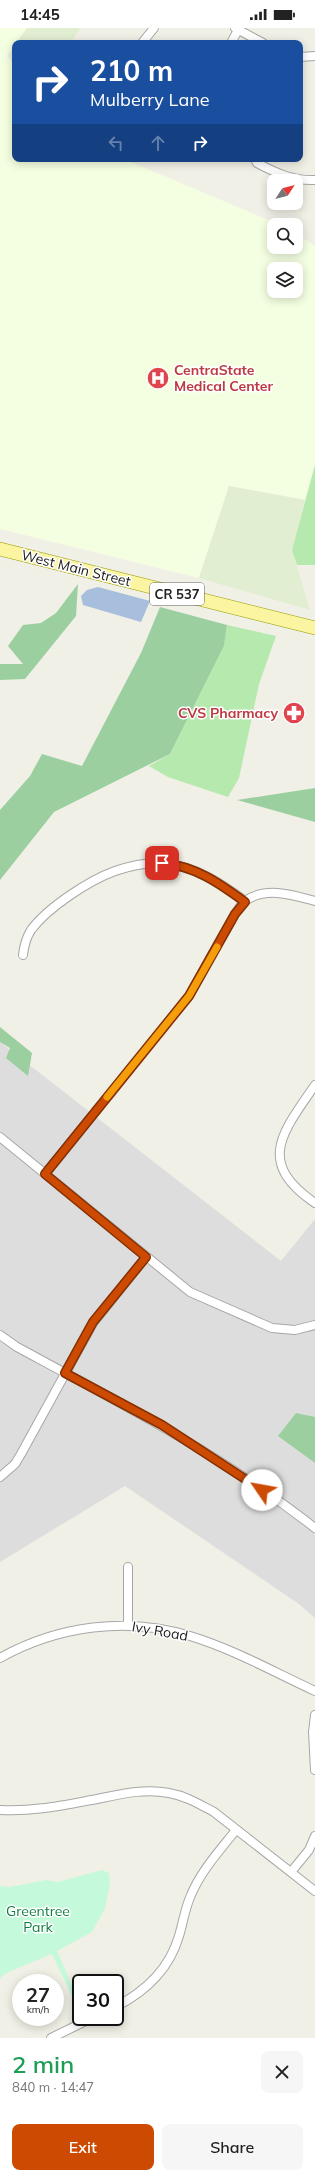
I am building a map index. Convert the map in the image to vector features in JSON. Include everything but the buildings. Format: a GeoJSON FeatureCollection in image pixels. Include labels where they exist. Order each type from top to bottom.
{"type":"FeatureCollection","features":[{"type":"Feature","properties":{"kind":"main road","name":"West Main Street"},"geometry":{"type":"LineString","coordinates":[[0,549],[315,628]]}},
{"type":"Feature","properties":{"kind":"street"},"geometry":{"type":"LineString","coordinates":[[144,40],[154,28]]}},
{"type":"Feature","properties":{"kind":"street"},"geometry":{"type":"LineString","coordinates":[[232,40],[237,29],[257,40]]}},
{"type":"Feature","properties":{"kind":"street"},"geometry":{"type":"LineString","coordinates":[[303,57],[315,56]]}},
{"type":"Feature","properties":{"kind":"street"},"geometry":{"type":"LineString","coordinates":[[258,162],[290,178],[315,180]]}},
{"type":"Feature","properties":{"kind":"street"},"geometry":{"type":"LineString","coordinates":[[23,955],[25,942],[31,931],[51,911],[102,876],[131,866],[162,863],[192,869],[215,881],[245,902]]}},
{"type":"Feature","properties":{"kind":"street"},"geometry":{"type":"LineString","coordinates":[[45,1174],[189,996],[235,914],[245,902],[259,895],[274,892],[315,901]]}},
{"type":"Feature","properties":{"kind":"street"},"geometry":{"type":"LineString","coordinates":[[315,1085],[285,1129],[280,1151],[282,1168],[290,1182],[315,1203]]}},
{"type":"Feature","properties":{"kind":"street"},"geometry":{"type":"LineString","coordinates":[[0,1137],[146,1257],[195,1295],[268,1326],[289,1330],[315,1325]]}},
{"type":"Feature","properties":{"kind":"street"},"geometry":{"type":"LineString","coordinates":[[0,1476],[15,1464],[93,1322],[146,1257]]}},
{"type":"Feature","properties":{"kind":"street"},"geometry":{"type":"LineString","coordinates":[[0,1335],[17,1347],[162,1425],[288,1507],[315,1528]]}},
{"type":"Feature","properties":{"kind":"street"},"geometry":{"type":"LineString","coordinates":[[128,1567],[128,1624]]}},
{"type":"Feature","properties":{"kind":"street","name":"Ivy Road"},"geometry":{"type":"LineString","coordinates":[[0,1658],[51,1636],[78,1630],[128,1624],[140,1625],[188,1635],[214,1644],[315,1691]]}},
{"type":"Feature","properties":{"kind":"street"},"geometry":{"type":"LineString","coordinates":[[315,1715],[313,1732],[315,1770]]}},
{"type":"Feature","properties":{"kind":"street"},"geometry":{"type":"LineString","coordinates":[[0,1810],[31,1810],[132,1792],[158,1791],[178,1795],[198,1803],[292,1872],[315,1891]]}},
{"type":"Feature","properties":{"kind":"street"},"geometry":{"type":"LineString","coordinates":[[124,2002],[137,1995],[162,1971],[175,1948],[187,1906],[196,1884],[236,1830]]}},
{"type":"Feature","properties":{"kind":"street"},"geometry":{"type":"LineString","coordinates":[[292,1872],[309,1850],[315,1836]]}},
{"type":"Feature","properties":{"kind":"street"},"geometry":{"type":"LineString","coordinates":[[51,2038],[76,2026]]}},
{"type":"Feature","properties":{"kind":"shaded area","name":"CentraState Medical Center"},"geometry":{"type":"Polygon","coordinates":[[[0,28],[27,28],[18,40],[12,40],[12,49],[7,56],[12,62],[12,162],[131,162],[267,220],[267,254],[303,254],[303,238],[315,246],[315,465],[305,500],[229,486],[199,578],[0,529],[0,28]]]}},
{"type":"Feature","properties":{"kind":"shaded area"},"geometry":{"type":"Polygon","coordinates":[[[27,28],[81,28],[72,40],[18,40],[27,28]]]}},
{"type":"Feature","properties":{"kind":"shaded area"},"geometry":{"type":"Polygon","coordinates":[[[229,486],[305,500],[292,550],[310,610],[199,578],[229,486]]]}},
{"type":"Feature","properties":{"kind":"shaded area"},"geometry":{"type":"Polygon","coordinates":[[[0,1042],[281,1261],[315,1219],[315,1618],[299,1604],[125,1486],[0,1562],[0,1042]]]}},
{"type":"Feature","properties":{"kind":"green space"},"geometry":{"type":"Polygon","coordinates":[[[315,465],[315,565],[297,565],[292,550],[315,465]]]}},
{"type":"Feature","properties":{"kind":"green space"},"geometry":{"type":"Polygon","coordinates":[[[78,584],[76,616],[25,679],[0,680],[0,664],[23,664],[8,646],[23,625],[41,623],[56,613],[78,584]]]}},
{"type":"Feature","properties":{"kind":"green space"},"geometry":{"type":"Polygon","coordinates":[[[160,607],[227,625],[224,646],[170,754],[54,812],[0,880],[0,810],[30,776],[42,754],[82,766],[141,653],[160,607]]]}},
{"type":"Feature","properties":{"kind":"green space"},"geometry":{"type":"Polygon","coordinates":[[[227,625],[276,636],[259,684],[239,778],[228,797],[168,777],[149,766],[170,754],[224,646],[227,625]]]}},
{"type":"Feature","properties":{"kind":"green space"},"geometry":{"type":"Polygon","coordinates":[[[315,788],[315,822],[237,800],[315,788]]]}},
{"type":"Feature","properties":{"kind":"green space"},"geometry":{"type":"Polygon","coordinates":[[[0,1027],[32,1053],[28,1076],[6,1058],[10,1048],[0,1042],[0,1027]]]}},
{"type":"Feature","properties":{"kind":"green space"},"geometry":{"type":"Polygon","coordinates":[[[296,1413],[315,1417],[315,1463],[278,1436],[296,1413]]]}},
{"type":"Feature","properties":{"kind":"green space","name":"Greentree Park"},"geometry":{"type":"Polygon","coordinates":[[[102,1870],[109,1873],[110,1883],[105,1908],[92,1932],[57,1951],[72,1985],[72,1996],[64,1979],[64,1974],[62,1974],[52,1954],[6,1973],[0,1978],[0,1886],[10,1887],[46,1880],[58,1882],[102,1870]]]}},
{"type":"Feature","properties":{"kind":"water"},"geometry":{"type":"Polygon","coordinates":[[[98,587],[150,601],[141,622],[83,605],[81,596],[87,590],[98,587]]]}},
{"type":"Feature","properties":{"kind":"slow traffic"},"geometry":{"type":"LineString","coordinates":[[107,1097],[189,996],[217,947]]}},
{"type":"Feature","properties":{"kind":"place","name":"CentraState Medical Center"},"geometry":{"type":"Point","coordinates":[158,378]}},
{"type":"Feature","properties":{"kind":"place","name":"CVS Pharmacy"},"geometry":{"type":"Point","coordinates":[294,713]}},
{"type":"Feature","properties":{"kind":"route"},"geometry":{"type":"LineString","coordinates":[[162,863],[192,869],[215,881],[245,902],[235,914],[189,996],[45,1174],[146,1257],[93,1322],[65,1373],[162,1425],[262,1490]]}}]}
